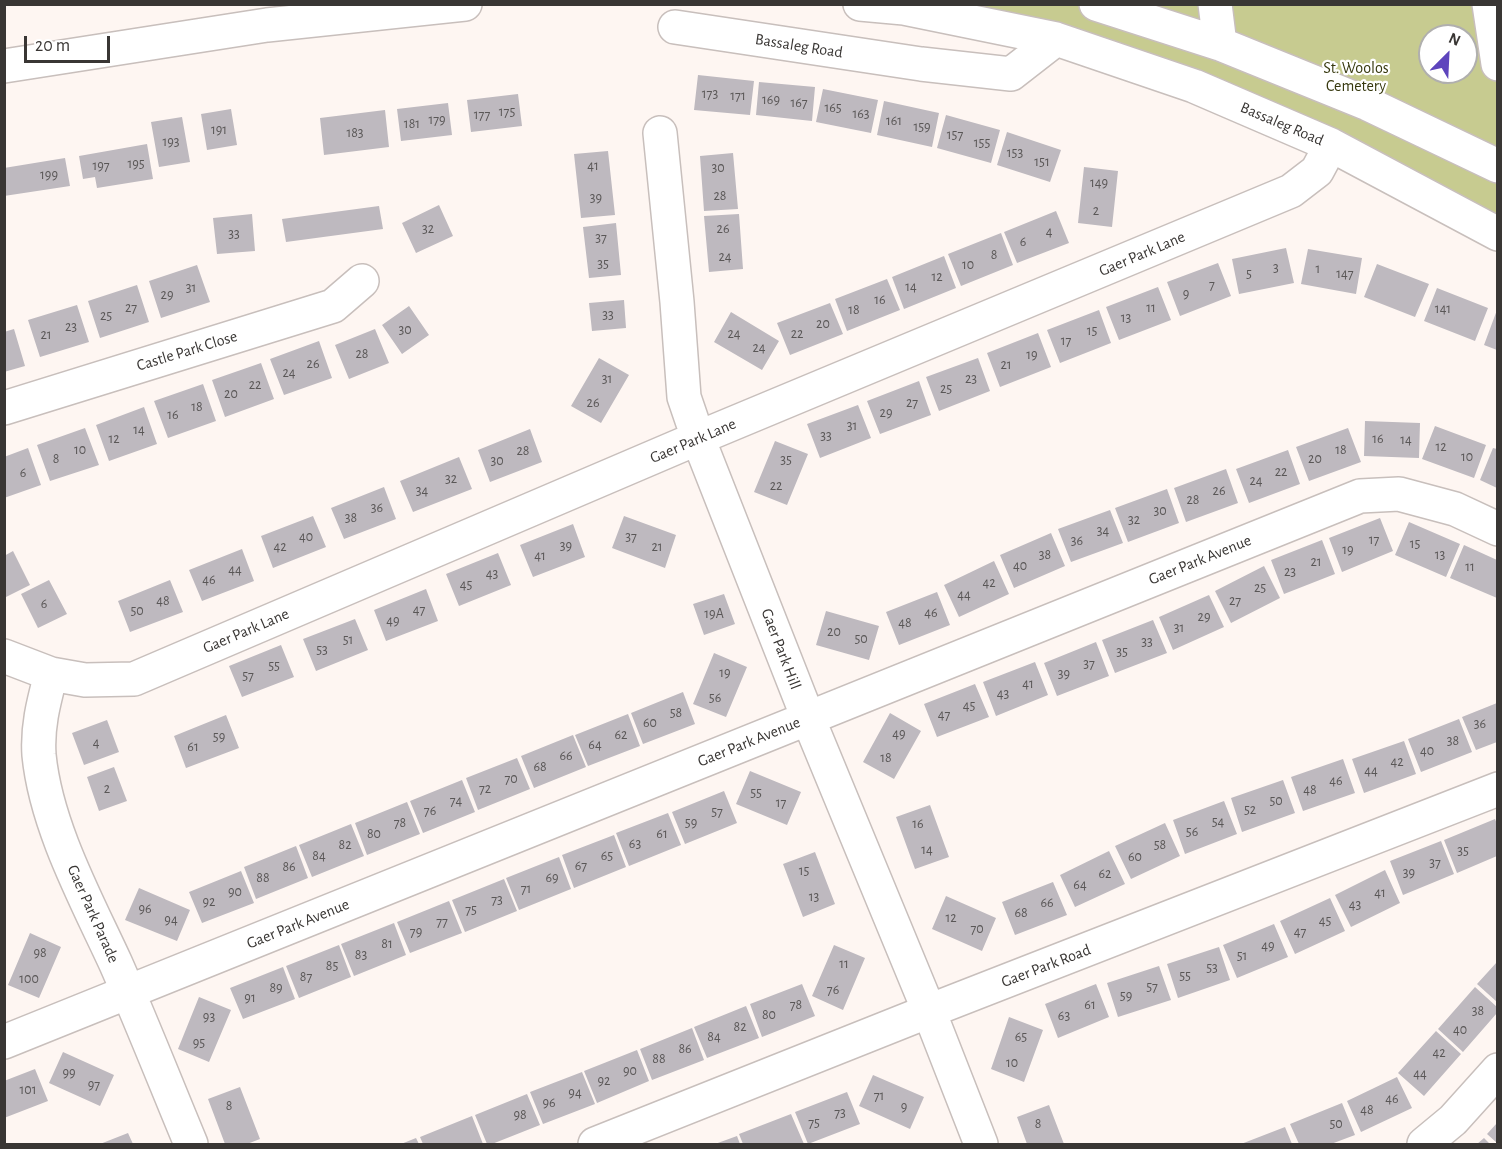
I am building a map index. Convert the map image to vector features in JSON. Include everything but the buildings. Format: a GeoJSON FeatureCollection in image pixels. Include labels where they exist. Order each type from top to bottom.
{"type":"FeatureCollection","features":[{"type":"Feature","properties":{"kind":"street"},"geometry":{"type":"LineString","coordinates":[[4,66],[267,25],[465,4]]}},
{"type":"Feature","properties":{"kind":"street","name":"Bassaleg Road"},"geometry":{"type":"LineString","coordinates":[[860,4],[904,8],[1056,39],[1194,86],[1331,145],[1497,234]]}},
{"type":"Feature","properties":{"kind":"street"},"geometry":{"type":"LineString","coordinates":[[1096,4],[1220,44],[1368,104],[1497,166]]}},
{"type":"Feature","properties":{"kind":"street"},"geometry":{"type":"LineString","coordinates":[[1215,4],[1220,44]]}},
{"type":"Feature","properties":{"kind":"street"},"geometry":{"type":"LineString","coordinates":[[1489,4],[1497,64]]}},
{"type":"Feature","properties":{"kind":"street","name":"Bassaleg Road"},"geometry":{"type":"LineString","coordinates":[[675,27],[921,64],[1011,74],[1056,39]]}},
{"type":"Feature","properties":{"kind":"street","name":"Gaer Park Hill"},"geometry":{"type":"LineString","coordinates":[[660,133],[678,302],[684,397],[808,718],[929,1011],[981,1144]]}},
{"type":"Feature","properties":{"kind":"street","name":"Gaer Park Lane"},"geometry":{"type":"LineString","coordinates":[[30,666],[85,680],[134,679],[698,438],[1291,191],[1317,171],[1331,145]]}},
{"type":"Feature","properties":{"kind":"street","name":"Castle Park Close"},"geometry":{"type":"LineString","coordinates":[[4,408],[333,306],[362,281]]}},
{"type":"Feature","properties":{"kind":"street","name":"Gaer Park Avenue"},"geometry":{"type":"LineString","coordinates":[[4,1042],[1359,496],[1400,494],[1455,509],[1497,529]]}},
{"type":"Feature","properties":{"kind":"street","name":"Gaer Park Parade"},"geometry":{"type":"LineString","coordinates":[[30,666],[40,717],[39,755],[48,799],[64,848],[128,992],[191,1144]]}},
{"type":"Feature","properties":{"kind":"street","name":"Gaer Park Road"},"geometry":{"type":"LineString","coordinates":[[595,1144],[1497,789]]}},
{"type":"Feature","properties":{"kind":"street"},"geometry":{"type":"LineString","coordinates":[[1424,1144],[1453,1120],[1497,1070]]}},
{"type":"Feature","properties":{"kind":"green space","name":"St. Woolos Cemetery"},"geometry":{"type":"Polygon","coordinates":[[[860,5],[1497,5],[1497,234],[1194,86],[860,5]]]}}]}
